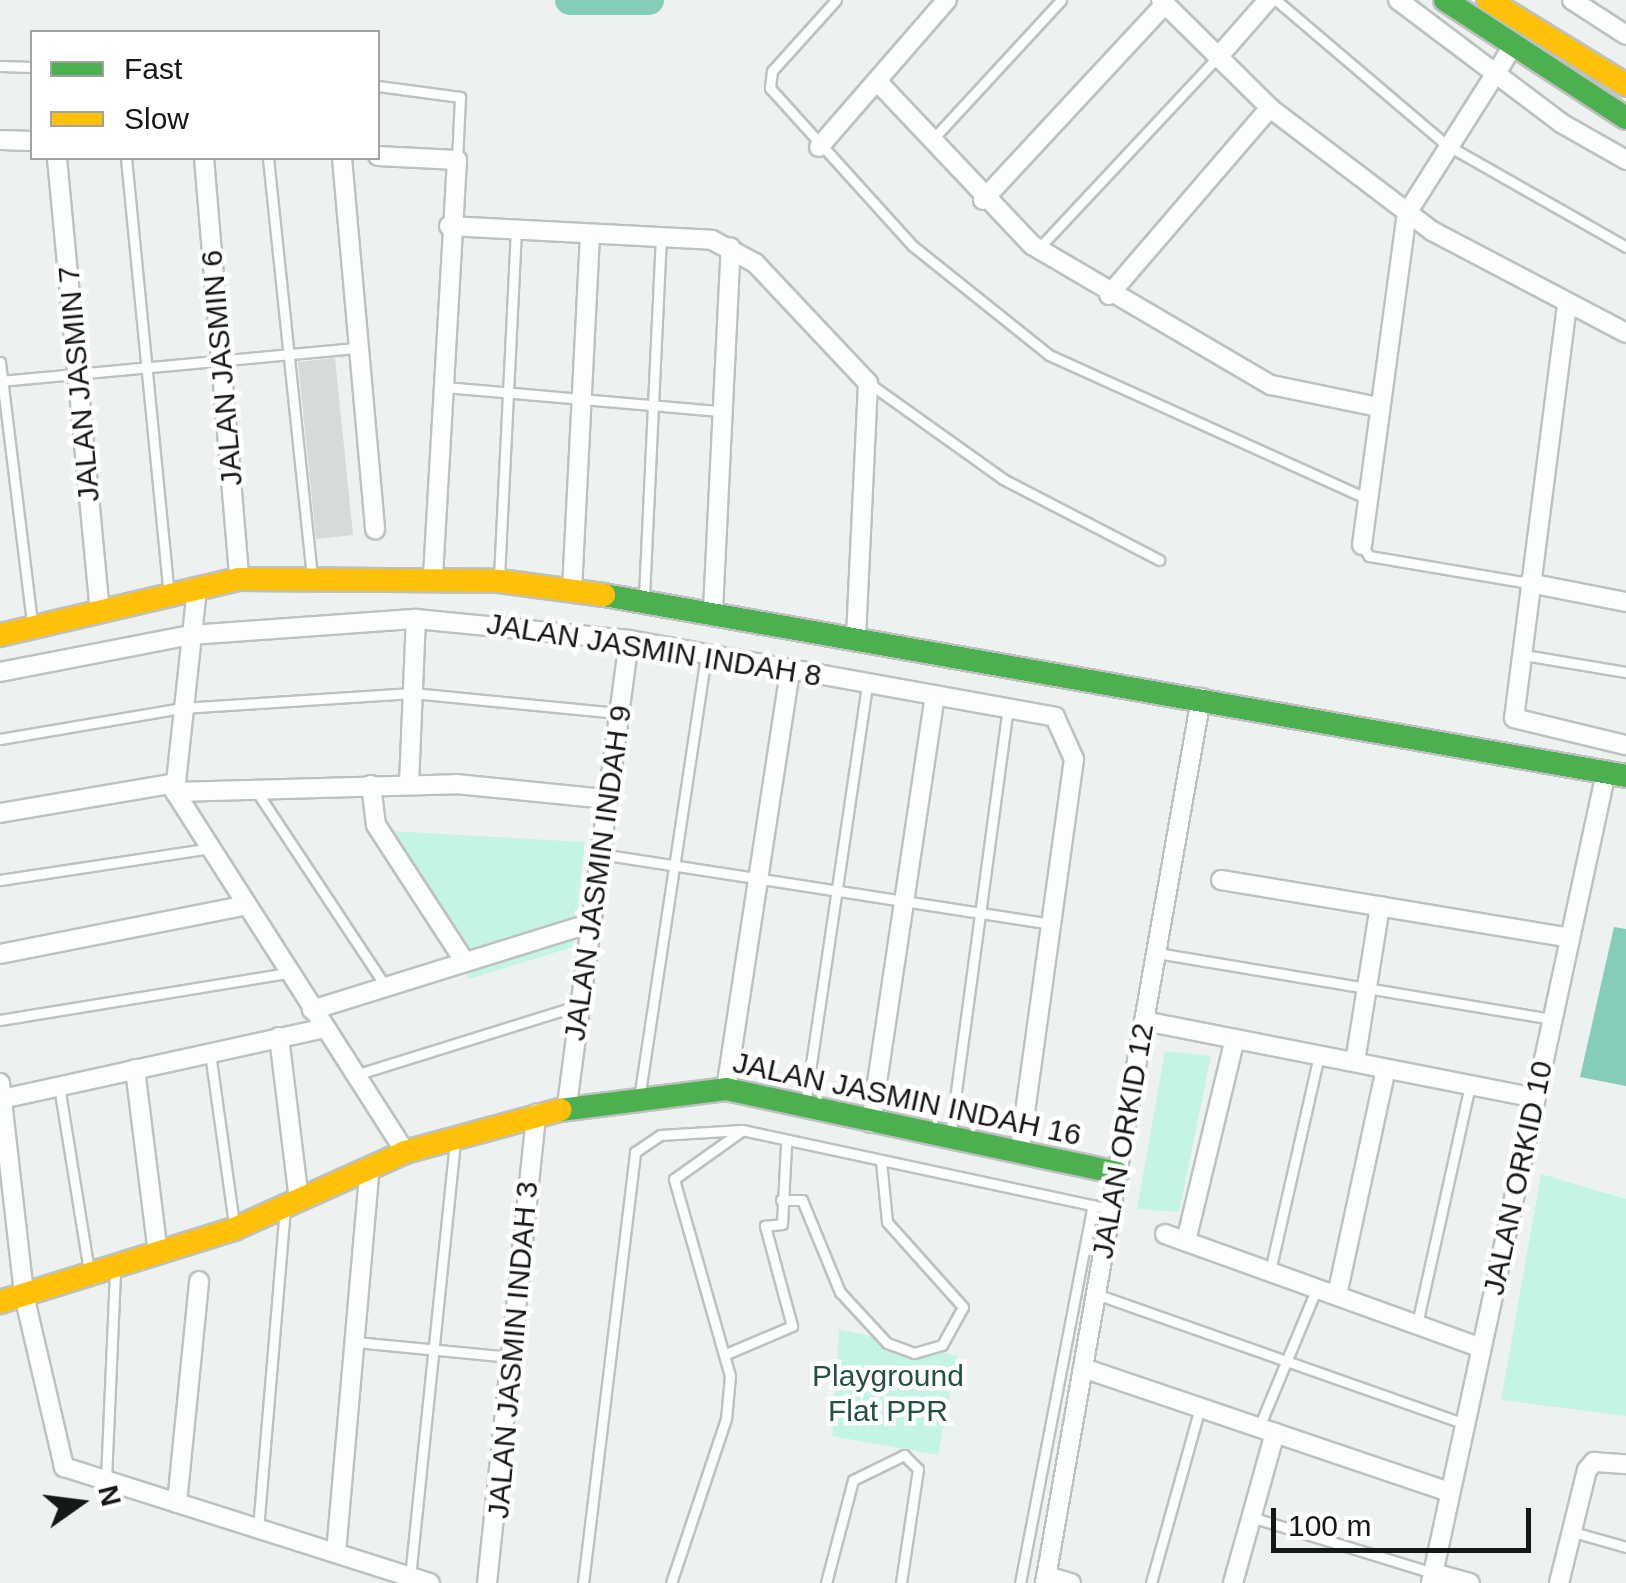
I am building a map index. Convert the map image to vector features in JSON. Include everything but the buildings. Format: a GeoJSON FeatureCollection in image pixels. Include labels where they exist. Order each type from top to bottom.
{"type":"FeatureCollection","features":[{"type":"Feature","properties":{"kind":"street"},"geometry":{"type":"LineString","coordinates":[[819,147],[947,0]]}},
{"type":"Feature","properties":{"kind":"street"},"geometry":{"type":"LineString","coordinates":[[1218,57],[1272,0]]}},
{"type":"Feature","properties":{"kind":"street"},"geometry":{"type":"LineString","coordinates":[[1398,0],[1493,75],[1626,160]]}},
{"type":"Feature","properties":{"kind":"street"},"geometry":{"type":"LineString","coordinates":[[1446,0],[1511,49],[1626,118]]}},
{"type":"Feature","properties":{"kind":"street"},"geometry":{"type":"LineString","coordinates":[[1488,0],[1626,85]]}},
{"type":"Feature","properties":{"kind":"street"},"geometry":{"type":"LineString","coordinates":[[983,200],[1163,2],[1270,108],[1407,213],[1567,305],[1626,333]]}},
{"type":"Feature","properties":{"kind":"street"},"geometry":{"type":"LineString","coordinates":[[1577,2],[1626,36]]}},
{"type":"Feature","properties":{"kind":"street"},"geometry":{"type":"LineString","coordinates":[[1362,546],[1407,213],[1445,144],[1511,49]]}},
{"type":"Feature","properties":{"kind":"street"},"geometry":{"type":"LineString","coordinates":[[877,82],[983,200],[1038,249],[1109,295],[1271,385],[1378,407]]}},
{"type":"Feature","properties":{"kind":"street"},"geometry":{"type":"LineString","coordinates":[[1109,295],[1270,108]]}},
{"type":"Feature","properties":{"kind":"street"},"geometry":{"type":"LineString","coordinates":[[0,140],[30,141]]}},
{"type":"Feature","properties":{"kind":"street"},"geometry":{"type":"LineString","coordinates":[[380,156],[457,160],[449,226],[433,576]]}},
{"type":"Feature","properties":{"kind":"street","name":"JALAN JASMIN 7"},"geometry":{"type":"LineString","coordinates":[[57,160],[100,611]]}},
{"type":"Feature","properties":{"kind":"street","name":"JALAN JASMIN 6"},"geometry":{"type":"LineString","coordinates":[[204,160],[239,579]]}},
{"type":"Feature","properties":{"kind":"street"},"geometry":{"type":"LineString","coordinates":[[342,160],[375,530]]}},
{"type":"Feature","properties":{"kind":"street"},"geometry":{"type":"LineString","coordinates":[[449,226],[661,238],[731,246],[868,383],[856,635]]}},
{"type":"Feature","properties":{"kind":"street"},"geometry":{"type":"LineString","coordinates":[[572,590],[590,234]]}},
{"type":"Feature","properties":{"kind":"street"},"geometry":{"type":"LineString","coordinates":[[712,610],[731,246]]}},
{"type":"Feature","properties":{"kind":"street"},"geometry":{"type":"LineString","coordinates":[[1567,305],[1516,654],[1514,718],[1626,746]]}},
{"type":"Feature","properties":{"kind":"street"},"geometry":{"type":"LineString","coordinates":[[0,635],[239,579],[312,575],[499,580],[644,599],[856,635],[1616,774]]}},
{"type":"Feature","properties":{"kind":"street"},"geometry":{"type":"LineString","coordinates":[[1529,582],[1626,602]]}},
{"type":"Feature","properties":{"kind":"street"},"geometry":{"type":"LineString","coordinates":[[197,589],[175,788],[186,820],[405,1152]]}},
{"type":"Feature","properties":{"kind":"street"},"geometry":{"type":"LineString","coordinates":[[409,784],[416,619]]}},
{"type":"Feature","properties":{"kind":"street","name":"JALAN JASMIN INDAH 8"},"geometry":{"type":"LineString","coordinates":[[0,672],[191,636],[416,619],[628,640],[1055,717],[1074,760],[1051,924]]}},
{"type":"Feature","properties":{"kind":"street","name":"JALAN JASMIN INDAH 9"},"geometry":{"type":"LineString","coordinates":[[567,1105],[628,640]]}},
{"type":"Feature","properties":{"kind":"street"},"geometry":{"type":"LineString","coordinates":[[726,1088],[790,669]]}},
{"type":"Feature","properties":{"kind":"street"},"geometry":{"type":"LineString","coordinates":[[870,1123],[935,696]]}},
{"type":"Feature","properties":{"kind":"street","name":"JALAN ORKID 12"},"geometry":{"type":"LineString","coordinates":[[1046,1580],[1096,1294],[1102,1207],[1117,1174],[1201,698]]}},
{"type":"Feature","properties":{"kind":"street","name":"JALAN ORKID 10"},"geometry":{"type":"LineString","coordinates":[[1432,1578],[1570,938],[1616,774]]}},
{"type":"Feature","properties":{"kind":"street"},"geometry":{"type":"LineString","coordinates":[[0,813],[175,788],[409,784],[607,799]]}},
{"type":"Feature","properties":{"kind":"street"},"geometry":{"type":"LineString","coordinates":[[371,785],[376,825],[465,962]]}},
{"type":"Feature","properties":{"kind":"street"},"geometry":{"type":"LineString","coordinates":[[1220,880],[1570,938]]}},
{"type":"Feature","properties":{"kind":"street"},"geometry":{"type":"LineString","coordinates":[[0,954],[243,906]]}},
{"type":"Feature","properties":{"kind":"street"},"geometry":{"type":"LineString","coordinates":[[1355,1062],[1380,906]]}},
{"type":"Feature","properties":{"kind":"street"},"geometry":{"type":"LineString","coordinates":[[312,1010],[591,923]]}},
{"type":"Feature","properties":{"kind":"street"},"geometry":{"type":"LineString","coordinates":[[1019,1153],[1051,924]]}},
{"type":"Feature","properties":{"kind":"street"},"geometry":{"type":"LineString","coordinates":[[1144,1021],[1536,1098]]}},
{"type":"Feature","properties":{"kind":"street"},"geometry":{"type":"LineString","coordinates":[[324,1028],[59,1086],[1,1090],[24,1295],[64,1467],[430,1583]]}},
{"type":"Feature","properties":{"kind":"street"},"geometry":{"type":"LineString","coordinates":[[280,1037],[292,1204]]}},
{"type":"Feature","properties":{"kind":"street"},"geometry":{"type":"LineString","coordinates":[[1186,1242],[1235,1039]]}},
{"type":"Feature","properties":{"kind":"street"},"geometry":{"type":"LineString","coordinates":[[135,1069],[158,1253]]}},
{"type":"Feature","properties":{"kind":"street"},"geometry":{"type":"LineString","coordinates":[[1336,1295],[1386,1069]]}},
{"type":"Feature","properties":{"kind":"street","name":"JALAN JASMIN INDAH 16"},"geometry":{"type":"LineString","coordinates":[[0,1302],[234,1229],[405,1152],[567,1105],[639,1096],[726,1088],[870,1123],[1117,1174]]}},
{"type":"Feature","properties":{"kind":"street","name":"JALAN JASMIN INDAH 3"},"geometry":{"type":"LineString","coordinates":[[487,1583],[536,1114]]}},
{"type":"Feature","properties":{"kind":"street"},"geometry":{"type":"LineString","coordinates":[[336,1553],[370,1168]]}},
{"type":"Feature","properties":{"kind":"street"},"geometry":{"type":"LineString","coordinates":[[1165,1234],[1482,1348]]}},
{"type":"Feature","properties":{"kind":"street"},"geometry":{"type":"LineString","coordinates":[[177,1503],[199,1281]]}},
{"type":"Feature","properties":{"kind":"street"},"geometry":{"type":"LineString","coordinates":[[1083,1368],[1450,1492]]}},
{"type":"Feature","properties":{"kind":"street"},"geometry":{"type":"LineString","coordinates":[[1232,1583],[1251,1517],[1267,1430]]}},
{"type":"Feature","properties":{"kind":"street"},"geometry":{"type":"LineString","coordinates":[[1559,1583],[1570,1531],[1594,1462],[1626,1464]]}},
{"type":"Feature","properties":{"kind":"street"},"geometry":{"type":"LineString","coordinates":[[1432,1578],[1470,1583]]}},
{"type":"Feature","properties":{"kind":"street"},"geometry":{"type":"LineString","coordinates":[[1046,1580],[1071,1583]]}},
{"type":"Feature","properties":{"kind":"lane"},"geometry":{"type":"LineString","coordinates":[[836,0],[772,71],[770,88],[912,246],[1049,355],[1368,499]]}},
{"type":"Feature","properties":{"kind":"lane"},"geometry":{"type":"LineString","coordinates":[[930,142],[1061,0]]}},
{"type":"Feature","properties":{"kind":"lane"},"geometry":{"type":"LineString","coordinates":[[1272,0],[1445,144],[1626,247]]}},
{"type":"Feature","properties":{"kind":"lane"},"geometry":{"type":"LineString","coordinates":[[1038,249],[1218,57]]}},
{"type":"Feature","properties":{"kind":"lane"},"geometry":{"type":"LineString","coordinates":[[0,66],[30,67]]}},
{"type":"Feature","properties":{"kind":"lane"},"geometry":{"type":"LineString","coordinates":[[380,86],[460,97],[457,160]]}},
{"type":"Feature","properties":{"kind":"lane"},"geometry":{"type":"LineString","coordinates":[[126,160],[169,595]]}},
{"type":"Feature","properties":{"kind":"lane"},"geometry":{"type":"LineString","coordinates":[[268,160],[312,575]]}},
{"type":"Feature","properties":{"kind":"lane"},"geometry":{"type":"LineString","coordinates":[[499,580],[516,230]]}},
{"type":"Feature","properties":{"kind":"lane"},"geometry":{"type":"LineString","coordinates":[[644,599],[661,238]]}},
{"type":"Feature","properties":{"kind":"lane"},"geometry":{"type":"LineString","coordinates":[[1,381],[359,348]]}},
{"type":"Feature","properties":{"kind":"lane"},"geometry":{"type":"LineString","coordinates":[[0,362],[32,626]]}},
{"type":"Feature","properties":{"kind":"lane"},"geometry":{"type":"LineString","coordinates":[[868,383],[1003,479],[1159,560]]}},
{"type":"Feature","properties":{"kind":"lane"},"geometry":{"type":"LineString","coordinates":[[442,386],[721,411]]}},
{"type":"Feature","properties":{"kind":"lane"},"geometry":{"type":"LineString","coordinates":[[1362,546],[1369,556],[1529,582]]}},
{"type":"Feature","properties":{"kind":"lane"},"geometry":{"type":"LineString","coordinates":[[639,1096],[706,654]]}},
{"type":"Feature","properties":{"kind":"lane"},"geometry":{"type":"LineString","coordinates":[[1516,654],[1626,672]]}},
{"type":"Feature","properties":{"kind":"lane"},"geometry":{"type":"LineString","coordinates":[[805,1108],[867,683]]}},
{"type":"Feature","properties":{"kind":"lane"},"geometry":{"type":"LineString","coordinates":[[0,739],[182,708],[413,693],[619,713]]}},
{"type":"Feature","properties":{"kind":"lane"},"geometry":{"type":"LineString","coordinates":[[949,1139],[1008,709]]}},
{"type":"Feature","properties":{"kind":"lane"},"geometry":{"type":"LineString","coordinates":[[254,787],[386,987]]}},
{"type":"Feature","properties":{"kind":"lane"},"geometry":{"type":"LineString","coordinates":[[0,880],[205,848]]}},
{"type":"Feature","properties":{"kind":"lane"},"geometry":{"type":"LineString","coordinates":[[600,854],[1051,924]]}},
{"type":"Feature","properties":{"kind":"lane"},"geometry":{"type":"LineString","coordinates":[[1157,953],[1553,1019]]}},
{"type":"Feature","properties":{"kind":"lane"},"geometry":{"type":"LineString","coordinates":[[0,1020],[288,973]]}},
{"type":"Feature","properties":{"kind":"lane"},"geometry":{"type":"LineString","coordinates":[[355,1076],[580,1006]]}},
{"type":"Feature","properties":{"kind":"lane"},"geometry":{"type":"LineString","coordinates":[[210,1053],[234,1229]]}},
{"type":"Feature","properties":{"kind":"lane"},"geometry":{"type":"LineString","coordinates":[[1270,1272],[1319,1055]]}},
{"type":"Feature","properties":{"kind":"lane"},"geometry":{"type":"LineString","coordinates":[[1417,1324],[1470,1085]]}},
{"type":"Feature","properties":{"kind":"lane"},"geometry":{"type":"LineString","coordinates":[[59,1086],[90,1274]]}},
{"type":"Feature","properties":{"kind":"lane"},"geometry":{"type":"LineString","coordinates":[[671,1583],[726,1420],[726,1354],[673,1198],[674,1179],[742,1130]]}},
{"type":"Feature","properties":{"kind":"lane"},"geometry":{"type":"LineString","coordinates":[[584,1583],[627,1172],[635,1152],[660,1135],[742,1130],[786,1144],[1102,1207],[1056,1394],[1020,1583]]}},
{"type":"Feature","properties":{"kind":"lane"},"geometry":{"type":"LineString","coordinates":[[410,1577],[456,1136]]}},
{"type":"Feature","properties":{"kind":"lane"},"geometry":{"type":"LineString","coordinates":[[726,1354],[792,1326],[765,1226],[782,1224],[786,1144]]}},
{"type":"Feature","properties":{"kind":"lane"},"geometry":{"type":"LineString","coordinates":[[781,1200],[802,1200],[840,1292],[887,1344],[914,1353],[942,1345],[963,1307],[887,1222],[881,1160]]}},
{"type":"Feature","properties":{"kind":"lane"},"geometry":{"type":"LineString","coordinates":[[258,1529],[292,1204]]}},
{"type":"Feature","properties":{"kind":"lane"},"geometry":{"type":"LineString","coordinates":[[106,1480],[115,1266]]}},
{"type":"Feature","properties":{"kind":"lane"},"geometry":{"type":"LineString","coordinates":[[1267,1430],[1286,1361],[1317,1288]]}},
{"type":"Feature","properties":{"kind":"lane"},"geometry":{"type":"LineString","coordinates":[[1096,1294],[1465,1424]]}},
{"type":"Feature","properties":{"kind":"lane"},"geometry":{"type":"LineString","coordinates":[[355,1342],[511,1357]]}},
{"type":"Feature","properties":{"kind":"lane"},"geometry":{"type":"LineString","coordinates":[[1056,1394],[1078,1400]]}},
{"type":"Feature","properties":{"kind":"lane"},"geometry":{"type":"LineString","coordinates":[[1151,1583],[1200,1408]]}},
{"type":"Feature","properties":{"kind":"lane"},"geometry":{"type":"LineString","coordinates":[[1052,1418],[1074,1422]]}},
{"type":"Feature","properties":{"kind":"lane"},"geometry":{"type":"LineString","coordinates":[[826,1583],[853,1480],[904,1456],[918,1468],[901,1583]]}},
{"type":"Feature","properties":{"kind":"lane"},"geometry":{"type":"LineString","coordinates":[[1251,1517],[1432,1578]]}},
{"type":"Feature","properties":{"kind":"lane"},"geometry":{"type":"LineString","coordinates":[[1570,1531],[1626,1547]]}},
{"type":"Feature","properties":{"kind":"green space"},"geometry":{"type":"Polygon","coordinates":[[[372,830],[585,842],[573,947],[469,979],[372,830]]]}},
{"type":"Feature","properties":{"kind":"green space"},"geometry":{"type":"Polygon","coordinates":[[[1165,1051],[1211,1056],[1179,1212],[1137,1209],[1165,1051]]]}},
{"type":"Feature","properties":{"kind":"green space"},"geometry":{"type":"Polygon","coordinates":[[[1541,1174],[1626,1199],[1626,1416],[1501,1400],[1541,1174]]]}},
{"type":"Feature","properties":{"kind":"green space","name":"Playground Flat PPR"},"geometry":{"type":"Polygon","coordinates":[[[839,1329],[958,1356],[938,1455],[832,1436],[839,1329]]]}},
{"type":"Feature","properties":{"kind":"shaded area"},"geometry":{"type":"Polygon","coordinates":[[[1614,927],[1626,929],[1626,1086],[1580,1077],[1614,927]]]}},
{"type":"Feature","properties":{"kind":"waterway"},"geometry":{"type":"LineString","coordinates":[[570,0],[649,0]]}},
{"type":"Feature","properties":{"kind":"traffic: fast"},"geometry":{"type":"LineString","coordinates":[[1445,0],[1626,118]]}},
{"type":"Feature","properties":{"kind":"traffic: fast"},"geometry":{"type":"LineString","coordinates":[[604,595],[1626,776]]}},
{"type":"Feature","properties":{"kind":"traffic: fast"},"geometry":{"type":"LineString","coordinates":[[560,1110],[726,1089],[1117,1173]]}},
{"type":"Feature","properties":{"kind":"traffic: slow"},"geometry":{"type":"LineString","coordinates":[[1488,0],[1626,85]]}},
{"type":"Feature","properties":{"kind":"traffic: slow"},"geometry":{"type":"LineString","coordinates":[[0,635],[239,579],[499,581],[604,595]]}},
{"type":"Feature","properties":{"kind":"traffic: slow"},"geometry":{"type":"LineString","coordinates":[[0,1302],[234,1229],[405,1152],[560,1110]]}}]}
